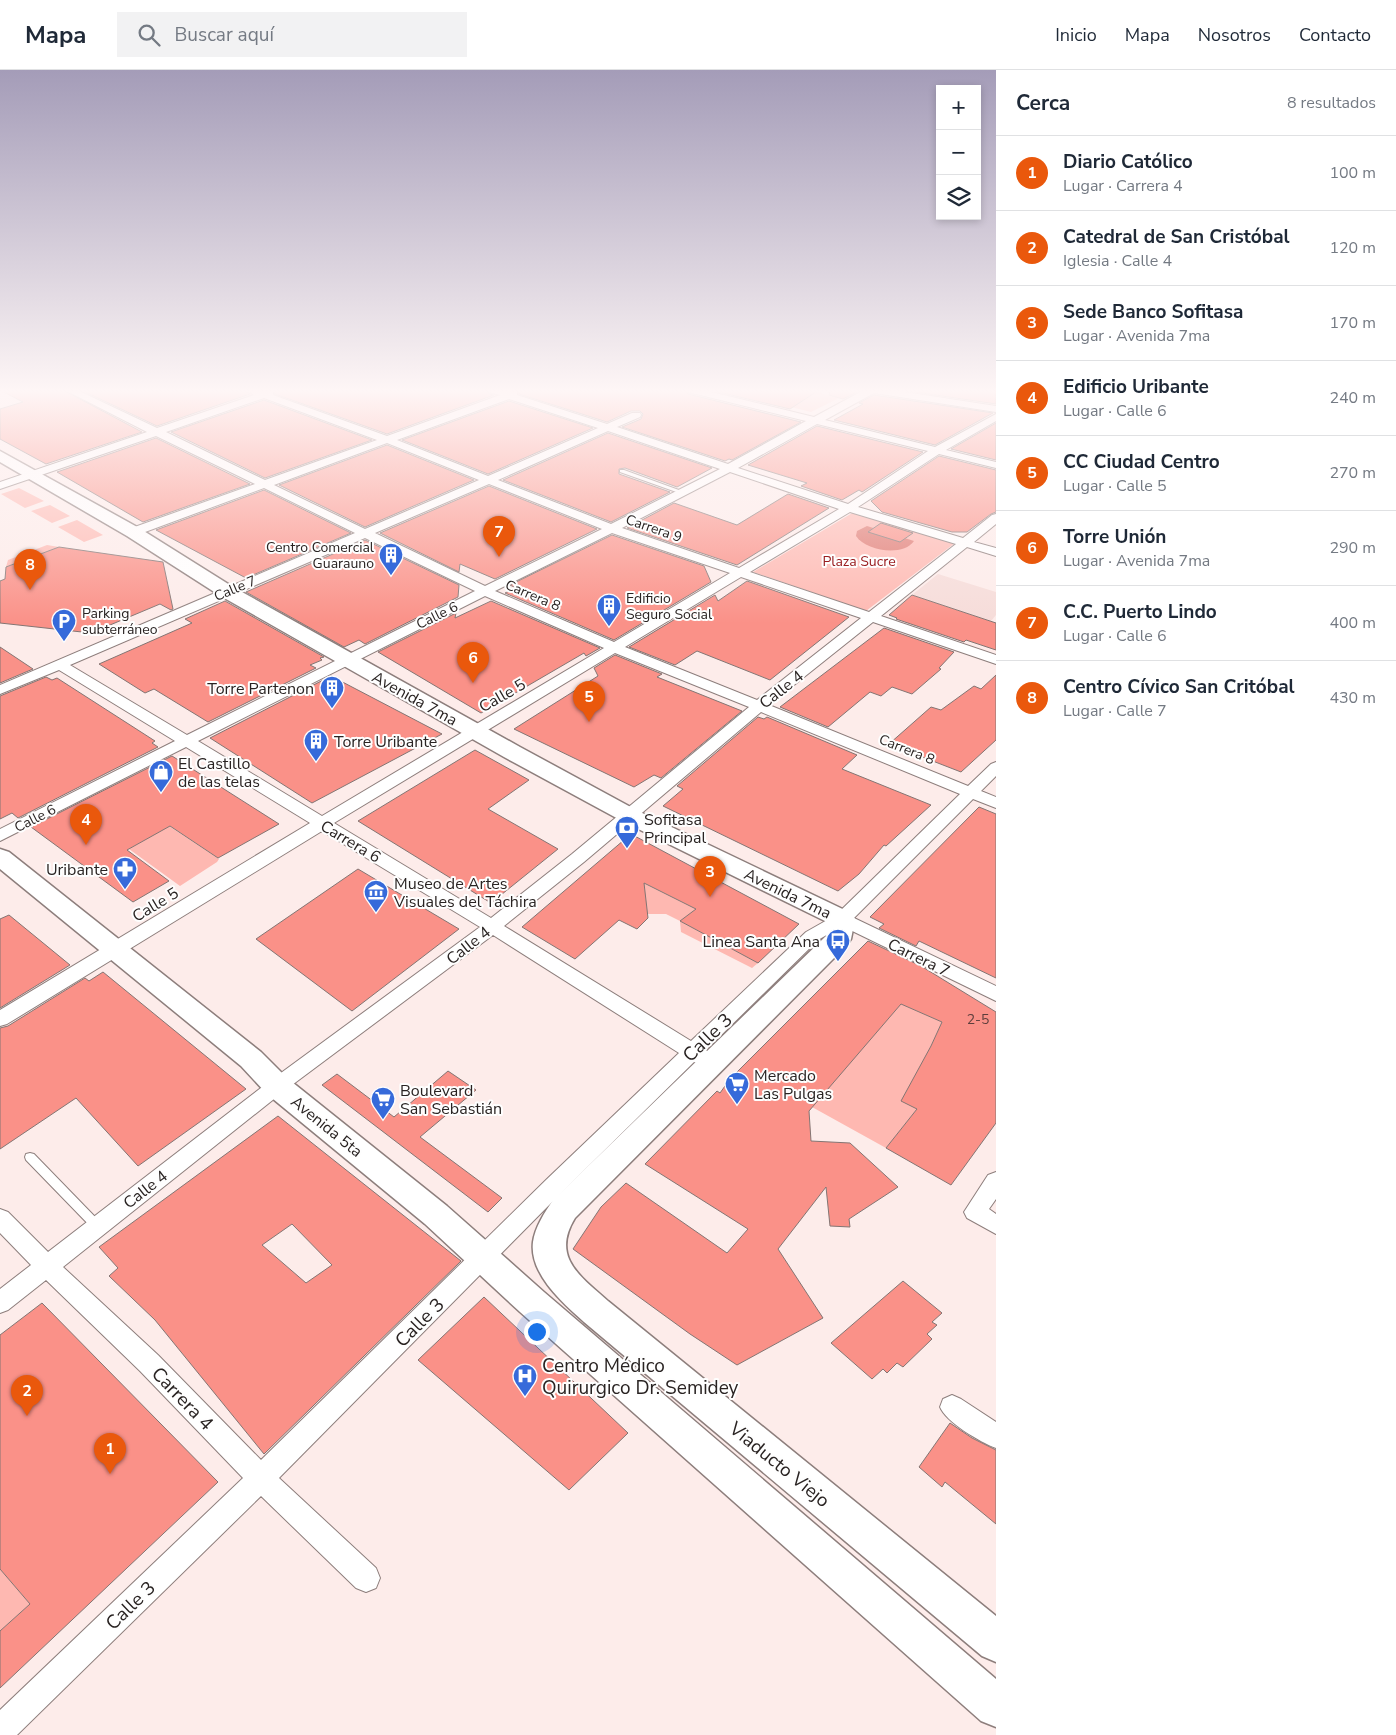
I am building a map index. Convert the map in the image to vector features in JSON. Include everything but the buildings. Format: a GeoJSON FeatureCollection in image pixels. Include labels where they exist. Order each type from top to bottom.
{"type":"FeatureCollection","features":[{"type":"Feature","properties":{"kind":"street","name":"Avenida 7ma"},"geometry":{"type":"LineString","coordinates":[[19,468],[133,532],[226,592],[474,731],[630,816],[842,919]]}},
{"type":"Feature","properties":{"kind":"street"},"geometry":{"type":"LineString","coordinates":[[0,486],[52,468]]}},
{"type":"Feature","properties":{"kind":"street","name":"Carrera 8"},"geometry":{"type":"LineString","coordinates":[[230,468],[484,591],[758,707],[996,803]]}},
{"type":"Feature","properties":{"kind":"street"},"geometry":{"type":"LineString","coordinates":[[133,532],[310,468]]}},
{"type":"Feature","properties":{"kind":"street","name":"Carrera 9"},"geometry":{"type":"LineString","coordinates":[[457,468],[612,529],[996,660]]}},
{"type":"Feature","properties":{"kind":"street","name":"Calle 7"},"geometry":{"type":"LineString","coordinates":[[0,690],[520,468]]}},
{"type":"Feature","properties":{"kind":"street"},"geometry":{"type":"LineString","coordinates":[[730,468],[850,508],[996,552]]}},
{"type":"Feature","properties":{"kind":"street","name":"Calle 6"},"geometry":{"type":"LineString","coordinates":[[0,836],[186,740],[684,493],[730,468]]}},
{"type":"Feature","properties":{"kind":"street","name":"Calle 5"},"geometry":{"type":"LineString","coordinates":[[0,1019],[474,731],[850,508],[911,468]]}},
{"type":"Feature","properties":{"kind":"street","name":"Calle 4"},"geometry":{"type":"LineString","coordinates":[[0,1303],[277,1086],[584,860],[630,816],[758,707],[996,518]]}},
{"type":"Feature","properties":{"kind":"street","name":"Carrera 6"},"geometry":{"type":"LineString","coordinates":[[59,664],[492,926],[702,1058]]}},
{"type":"Feature","properties":{"kind":"street","name":"Calle 3"},"geometry":{"type":"LineString","coordinates":[[0,1731],[261,1478],[484,1258],[555,1184],[838,938],[842,919],[996,767]]}},
{"type":"Feature","properties":{"kind":"street","name":"Avenida 5ta"},"geometry":{"type":"LineString","coordinates":[[0,857],[251,1059],[277,1086],[436,1214],[532,1302],[662,1390]]}},
{"type":"Feature","properties":{"kind":"street","name":"Carrera 7"},"geometry":{"type":"LineString","coordinates":[[842,919],[996,994]]}},
{"type":"Feature","properties":{"kind":"street","name":"Calle 3"},"geometry":{"type":"LineString","coordinates":[[565,1284],[552,1262],[548,1245],[553,1228],[564,1209],[702,1058]]}},
{"type":"Feature","properties":{"kind":"street"},"geometry":{"type":"LineString","coordinates":[[996,1181],[975,1212],[996,1225]]}},
{"type":"Feature","properties":{"kind":"street","name":"Carrera 4"},"geometry":{"type":"LineString","coordinates":[[0,1218],[48,1267],[149,1363],[261,1478],[366,1578]]}},
{"type":"Feature","properties":{"kind":"street","name":"Viaducto Viejo"},"geometry":{"type":"LineString","coordinates":[[565,1284],[662,1390],[996,1706]]}},
{"type":"Feature","properties":{"kind":"street","name":"Viaducto Viejo"},"geometry":{"type":"LineString","coordinates":[[662,1390],[996,1642]]}},
{"type":"Feature","properties":{"kind":"street"},"geometry":{"type":"LineString","coordinates":[[952,1406],[996,1436]]}},
{"type":"Feature","properties":{"kind":"lane"},"geometry":{"type":"LineString","coordinates":[[622,471],[684,493]]}},
{"type":"Feature","properties":{"kind":"lane"},"geometry":{"type":"LineString","coordinates":[[30,1157],[98,1226]]}},
{"type":"Feature","properties":{"kind":"shaded area"},"geometry":{"type":"Polygon","coordinates":[[[867,526],[914,541],[902,549],[885,550],[876,548],[861,541],[856,536],[857,531],[867,526]]]}},
{"type":"Feature","properties":{"kind":"shaded area"},"geometry":{"type":"Polygon","coordinates":[[[938,574],[996,592],[996,615],[991,621],[912,595],[938,574]]]}},
{"type":"Feature","properties":{"kind":"green space"},"geometry":{"type":"Polygon","coordinates":[[[19,488],[44,501],[25,508],[1,494],[19,488]]]}},
{"type":"Feature","properties":{"kind":"green space"},"geometry":{"type":"Polygon","coordinates":[[[50,505],[70,516],[52,523],[31,511],[50,505]]]}},
{"type":"Feature","properties":{"kind":"green space","name":"Plaza Sucre"},"geometry":{"type":"Polygon","coordinates":[[[854,512],[955,543],[866,611],[753,572],[854,512]]]}},
{"type":"Feature","properties":{"kind":"green space"},"geometry":{"type":"Polygon","coordinates":[[[77,520],[103,535],[84,542],[58,527],[77,520]]]}},
{"type":"Feature","properties":{"kind":"green space"},"geometry":{"type":"Polygon","coordinates":[[[47,545],[59,547],[6,567],[8,560],[47,545]]]}},
{"type":"Feature","properties":{"kind":"green space"},"geometry":{"type":"Polygon","coordinates":[[[169,826],[219,859],[180,886],[129,849],[169,826]]]}},
{"type":"Feature","properties":{"kind":"green space"},"geometry":{"type":"Polygon","coordinates":[[[623,873],[696,909],[680,921],[666,914],[647,914],[623,873]]]}},
{"type":"Feature","properties":{"kind":"green space"},"geometry":{"type":"Polygon","coordinates":[[[680,921],[758,963],[752,968],[681,932],[680,921]]]}},
{"type":"Feature","properties":{"kind":"green space"},"geometry":{"type":"Polygon","coordinates":[[[899,1003],[942,1022],[931,1046],[917,1109],[886,1148],[812,1107],[899,1003]]]}},
{"type":"Feature","properties":{"kind":"green space"},"geometry":{"type":"Polygon","coordinates":[[[0,1569],[30,1604],[0,1631],[0,1569]]]}},
{"type":"Feature","properties":{"kind":"place","name":"C.C. Puerto Lindo"},"geometry":{"type":"Point","coordinates":[499,557]}},
{"type":"Feature","properties":{"kind":"place","name":"Centro Comercial Guarauno"},"geometry":{"type":"Point","coordinates":[391,576]}},
{"type":"Feature","properties":{"kind":"place","name":"Centro Cívico San Critóbal"},"geometry":{"type":"Point","coordinates":[30,590]}},
{"type":"Feature","properties":{"kind":"place","name":"Edificio Seguro Social"},"geometry":{"type":"Point","coordinates":[609,627]}},
{"type":"Feature","properties":{"kind":"place","name":"Parking subterráneo"},"geometry":{"type":"Point","coordinates":[64,642]}},
{"type":"Feature","properties":{"kind":"place","name":"Torre Unión"},"geometry":{"type":"Point","coordinates":[473,683]}},
{"type":"Feature","properties":{"kind":"place","name":"Torre Partenon"},"geometry":{"type":"Point","coordinates":[332,709]}},
{"type":"Feature","properties":{"kind":"place","name":"CC Ciudad Centro"},"geometry":{"type":"Point","coordinates":[589,722]}},
{"type":"Feature","properties":{"kind":"place","name":"Torre Uribante"},"geometry":{"type":"Point","coordinates":[316,762]}},
{"type":"Feature","properties":{"kind":"place","name":"El Castillo de las telas"},"geometry":{"type":"Point","coordinates":[161,793]}},
{"type":"Feature","properties":{"kind":"place","name":"Edificio Uribante"},"geometry":{"type":"Point","coordinates":[86,845]}},
{"type":"Feature","properties":{"kind":"place","name":"Sofitasa Principal"},"geometry":{"type":"Point","coordinates":[627,849]}},
{"type":"Feature","properties":{"kind":"place","name":"Uribante"},"geometry":{"type":"Point","coordinates":[125,890]}},
{"type":"Feature","properties":{"kind":"place","name":"Sede Banco Sofitasa"},"geometry":{"type":"Point","coordinates":[710,897]}},
{"type":"Feature","properties":{"kind":"place","name":"Museo de Artes Visuales del Táchira"},"geometry":{"type":"Point","coordinates":[376,913]}},
{"type":"Feature","properties":{"kind":"place","name":"Linea Santa Ana"},"geometry":{"type":"Point","coordinates":[838,962]}},
{"type":"Feature","properties":{"kind":"place","name":"Mercado Las Pulgas"},"geometry":{"type":"Point","coordinates":[737,1105]}},
{"type":"Feature","properties":{"kind":"place","name":"Boulevard San Sebastián"},"geometry":{"type":"Point","coordinates":[383,1120]}},
{"type":"Feature","properties":{"kind":"place","name":"Centro Médico Quirurgico Dr. Semidey"},"geometry":{"type":"Point","coordinates":[525,1397]}},
{"type":"Feature","properties":{"kind":"place","name":"Catedral de San Cristóbal"},"geometry":{"type":"Point","coordinates":[27,1416]}},
{"type":"Feature","properties":{"kind":"place","name":"Diario Católico"},"geometry":{"type":"Point","coordinates":[110,1474]}}]}
